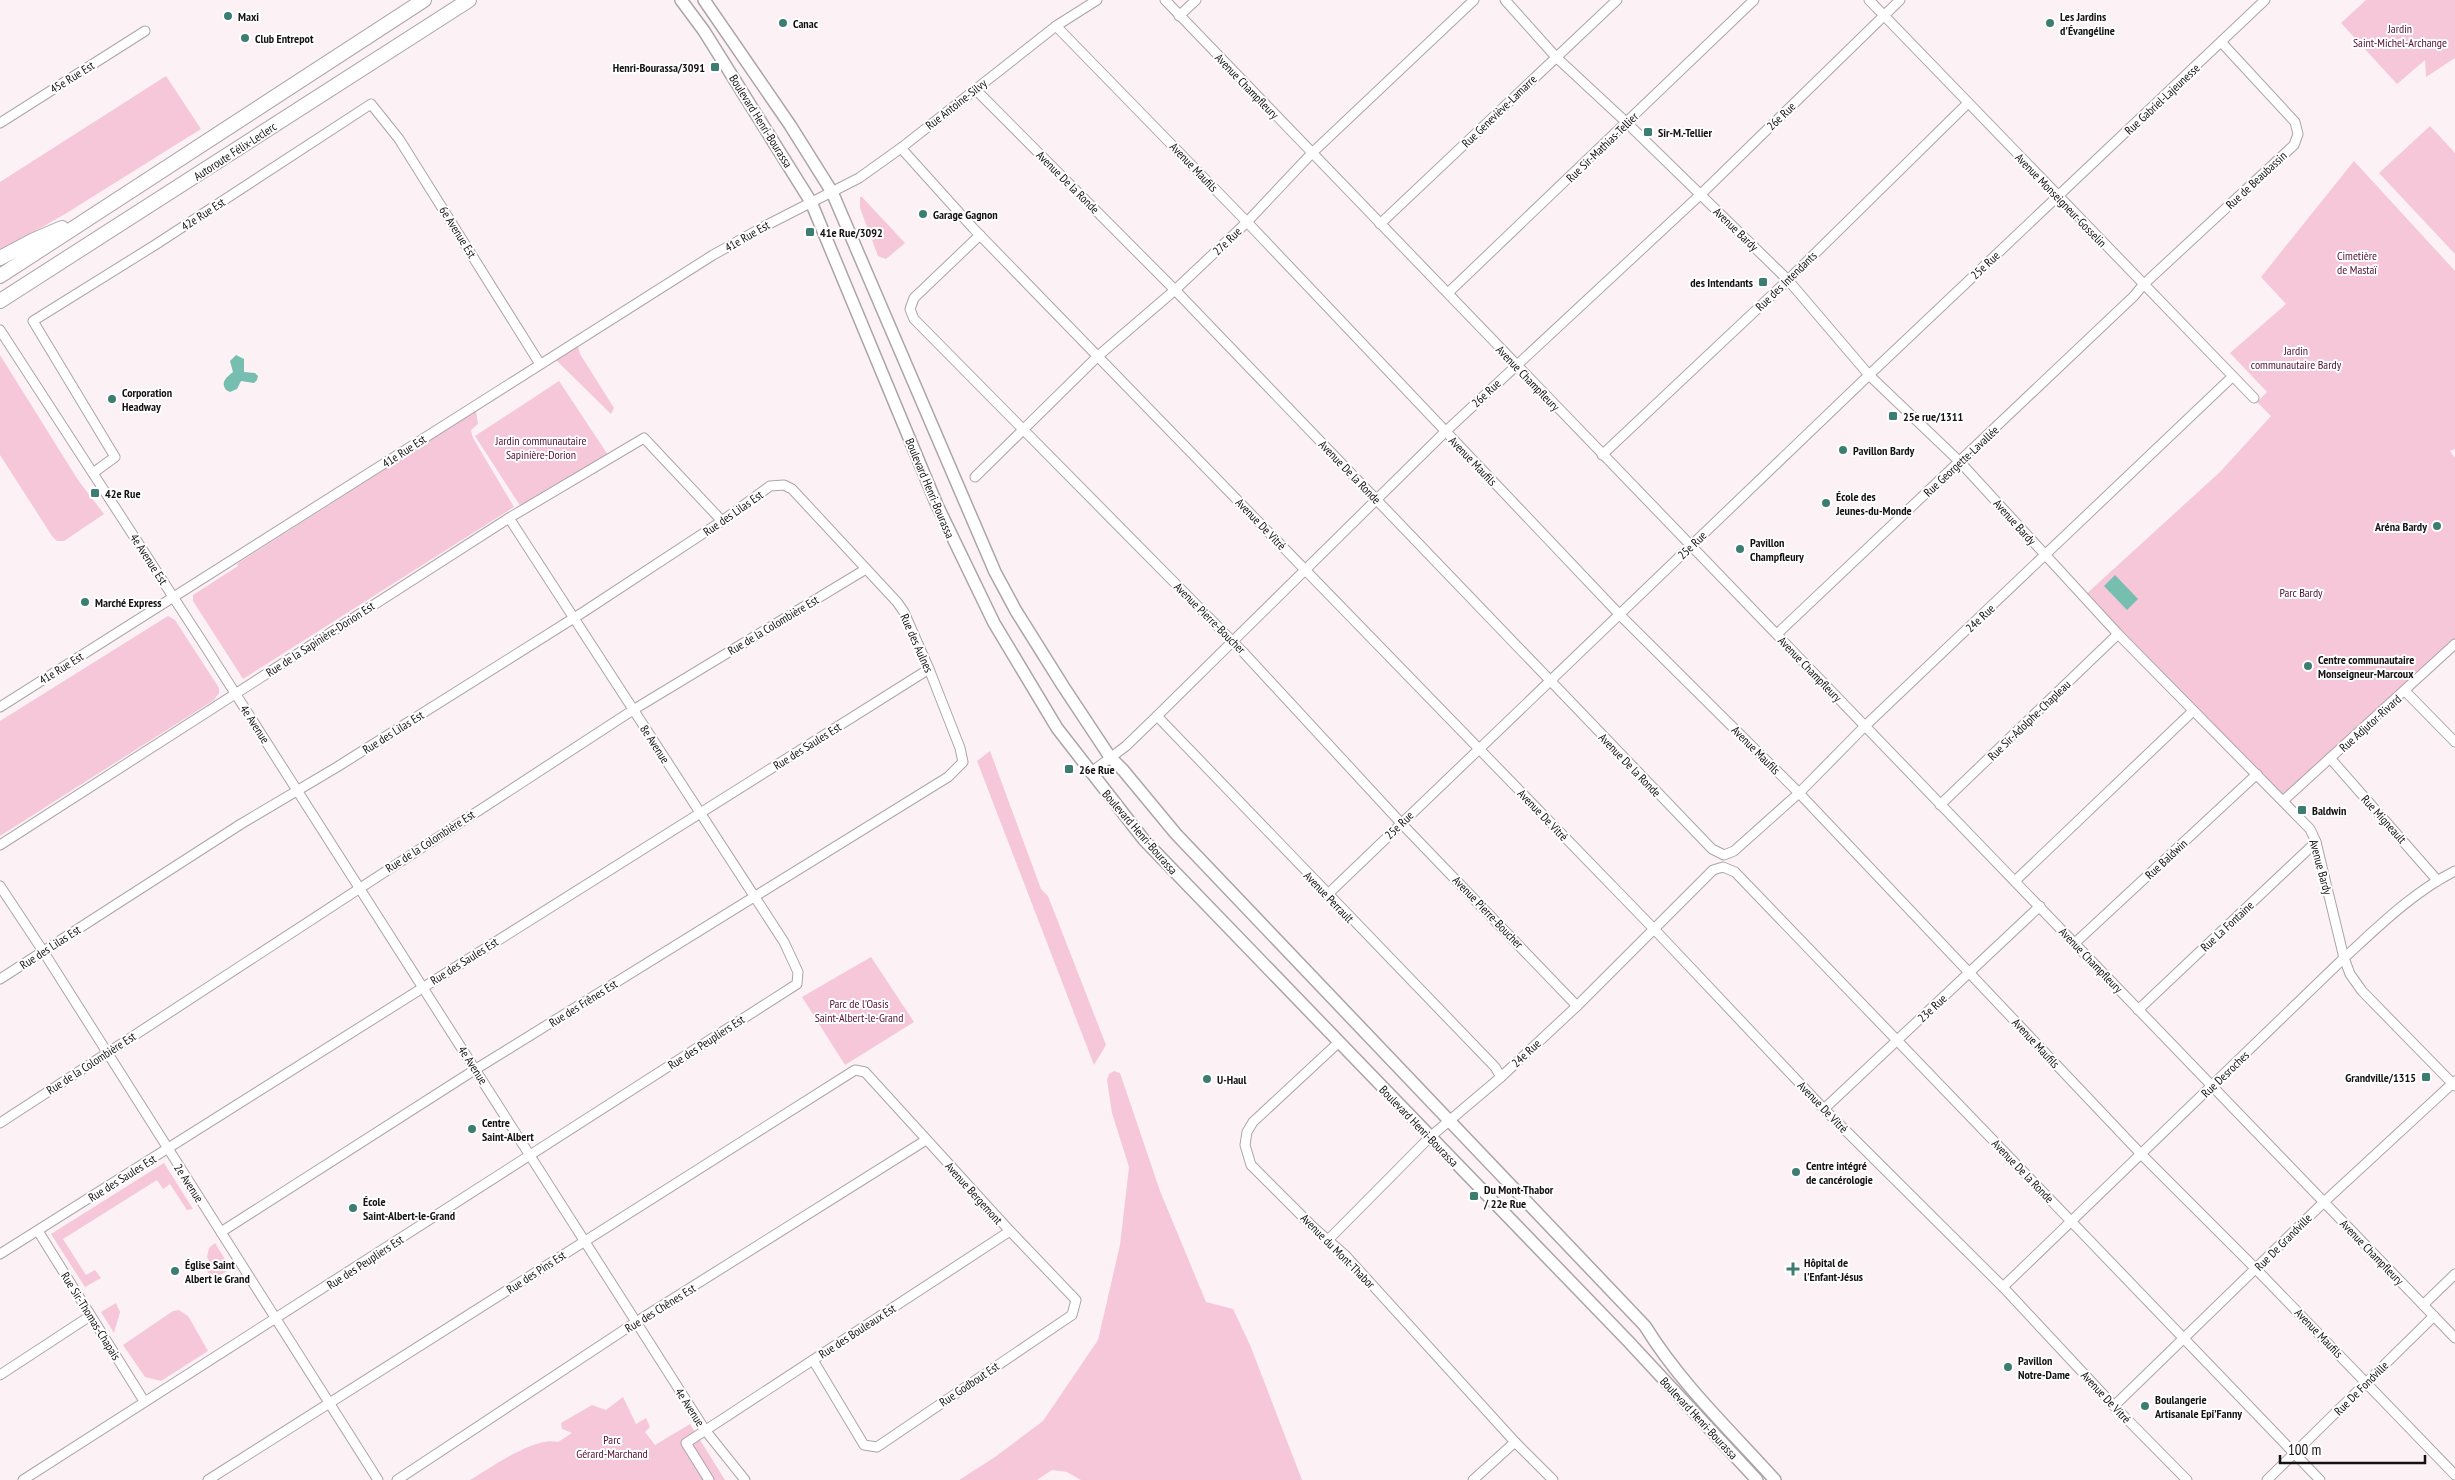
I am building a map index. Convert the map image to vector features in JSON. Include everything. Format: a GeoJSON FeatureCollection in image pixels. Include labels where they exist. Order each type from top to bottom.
{"type":"FeatureCollection","features":[{"type":"Feature","properties":{"kind":"highway","name":"Autoroute Félix-Leclerc"},"geometry":{"type":"LineString","coordinates":[[5,273],[424,0]]}},
{"type":"Feature","properties":{"kind":"highway","name":"Autoroute Félix-Leclerc"},"geometry":{"type":"LineString","coordinates":[[0,301],[469,0]]}},
{"type":"Feature","properties":{"kind":"highway"},"geometry":{"type":"LineString","coordinates":[[0,258],[34,240],[91,217]]}},
{"type":"Feature","properties":{"kind":"main road","name":"Boulevard Henri-Bourassa"},"geometry":{"type":"LineString","coordinates":[[681,0],[719,55],[811,202],[937,505],[970,578],[1040,703],[1090,773],[1144,840],[1338,1043],[1628,1341],[1757,1480]]}},
{"type":"Feature","properties":{"kind":"main road","name":"Boulevard Henri-Bourassa"},"geometry":{"type":"LineString","coordinates":[[704,0],[790,125],[832,192],[995,572],[1016,611],[1057,678],[1110,758],[1124,770],[1176,834],[1248,912],[1645,1326],[1670,1362],[1713,1414],[1772,1479]]}},
{"type":"Feature","properties":{"kind":"street"},"geometry":{"type":"LineString","coordinates":[[1081,12],[1085,0]]}},
{"type":"Feature","properties":{"kind":"street","name":"Rue Antoine-Silvy"},"geometry":{"type":"LineString","coordinates":[[811,202],[859,178],[901,148],[1056,26],[1081,12],[1097,0]]}},
{"type":"Feature","properties":{"kind":"street","name":"Avenue Champfleury"},"geometry":{"type":"LineString","coordinates":[[1165,0],[1602,455],[1692,544],[1940,805],[2040,906],[2212,1088],[2455,1338]]}},
{"type":"Feature","properties":{"kind":"street"},"geometry":{"type":"LineString","coordinates":[[1179,16],[1196,0]]}},
{"type":"Feature","properties":{"kind":"street","name":"27e Rue"},"geometry":{"type":"LineString","coordinates":[[975,478],[1098,356],[1175,290],[1247,222],[1312,153],[1474,0]]}},
{"type":"Feature","properties":{"kind":"street","name":"Avenue Bardy"},"geometry":{"type":"LineString","coordinates":[[1505,0],[1556,56],[1628,123],[1788,280],[1869,375],[1960,462],[2118,634],[2310,829],[2316,842],[2344,958],[2350,974],[2362,991],[2454,1084]]}},
{"type":"Feature","properties":{"kind":"street","name":"Rue Geneviève-Lamarre"},"geometry":{"type":"LineString","coordinates":[[1380,224],[1556,56],[1618,0]]}},
{"type":"Feature","properties":{"kind":"street","name":"Rue Sir-Mathias-Tellier"},"geometry":{"type":"LineString","coordinates":[[1448,293],[1628,123],[1754,0]]}},
{"type":"Feature","properties":{"kind":"street","name":"Avenue Monseigneur-Gosselin"},"geometry":{"type":"LineString","coordinates":[[1870,0],[1967,104],[2254,398]]}},
{"type":"Feature","properties":{"kind":"street","name":"26e Rue"},"geometry":{"type":"LineString","coordinates":[[1090,773],[1110,758],[1157,716],[1445,432],[1700,195],[1900,0]]}},
{"type":"Feature","properties":{"kind":"street","name":"Rue Gabriel-Lajeunesse"},"geometry":{"type":"LineString","coordinates":[[2058,196],[2222,43],[2265,0]]}},
{"type":"Feature","properties":{"kind":"street","name":"Avenue Maufils"},"geometry":{"type":"LineString","coordinates":[[1056,26],[1247,222],[1620,615],[1799,793],[2140,1153],[2256,1269],[2455,1476]]}},
{"type":"Feature","properties":{"kind":"street","name":"45e Rue Est"},"geometry":{"type":"LineString","coordinates":[[0,122],[145,31]]}},
{"type":"Feature","properties":{"kind":"street","name":"Rue de Beaubassin"},"geometry":{"type":"LineString","coordinates":[[2143,285],[2294,145],[2298,134],[2295,122],[2222,43]]}},
{"type":"Feature","properties":{"kind":"street","name":"Avenue De la Ronde"},"geometry":{"type":"LineString","coordinates":[[975,89],[1175,290],[1712,849],[1724,855]]}},
{"type":"Feature","properties":{"kind":"street","name":"42e Rue Est"},"geometry":{"type":"LineString","coordinates":[[93,473],[115,458],[33,321],[155,245],[371,104]]}},
{"type":"Feature","properties":{"kind":"street","name":"6e Avenue Est"},"geometry":{"type":"LineString","coordinates":[[371,104],[399,139],[540,364]]}},
{"type":"Feature","properties":{"kind":"street","name":"Rue des Intendants"},"geometry":{"type":"LineString","coordinates":[[1602,455],[1788,280],[1967,104]]}},
{"type":"Feature","properties":{"kind":"street","name":"Avenue De Vitré"},"geometry":{"type":"LineString","coordinates":[[901,148],[980,234],[1655,930],[1824,1109],[2003,1287],[2114,1406],[2187,1480]]}},
{"type":"Feature","properties":{"kind":"street","name":"25e Rue"},"geometry":{"type":"LineString","coordinates":[[1327,895],[2058,196]]}},
{"type":"Feature","properties":{"kind":"street","name":"41e Rue Est"},"geometry":{"type":"LineString","coordinates":[[0,707],[713,256],[811,202]]}},
{"type":"Feature","properties":{"kind":"street","name":"Avenue Pierre-Boucher"},"geometry":{"type":"LineString","coordinates":[[980,234],[914,298],[910,309],[914,319],[1233,642],[1401,823],[1578,1006]]}},
{"type":"Feature","properties":{"kind":"street","name":"Rue Georgette-Lavallée"},"geometry":{"type":"LineString","coordinates":[[1777,634],[1960,462],[2134,296],[2143,285]]}},
{"type":"Feature","properties":{"kind":"street","name":"4e Avenue Est"},"geometry":{"type":"LineString","coordinates":[[0,330],[205,646]]}},
{"type":"Feature","properties":{"kind":"street","name":"24e Rue"},"geometry":{"type":"LineString","coordinates":[[1724,855],[1734,851],[1799,793],[1865,726],[2232,377]]}},
{"type":"Feature","properties":{"kind":"street","name":"Rue de la Sapinière-Dorion Est"},"geometry":{"type":"LineString","coordinates":[[0,845],[509,518],[644,438],[722,522]]}},
{"type":"Feature","properties":{"kind":"street","name":"Rue des Lilas Est"},"geometry":{"type":"LineString","coordinates":[[0,979],[241,824],[574,618],[722,522],[770,486],[784,485]]}},
{"type":"Feature","properties":{"kind":"street","name":"Rue des Aulnes"},"geometry":{"type":"LineString","coordinates":[[784,485],[792,489],[904,612],[959,746],[963,762],[948,778]]}},
{"type":"Feature","properties":{"kind":"street","name":"8e Avenue"},"geometry":{"type":"LineString","coordinates":[[509,518],[784,942],[798,972]]}},
{"type":"Feature","properties":{"kind":"street","name":"Rue de la Colombière Est"},"geometry":{"type":"LineString","coordinates":[[0,1123],[633,710],[866,569]]}},
{"type":"Feature","properties":{"kind":"street","name":"Rue Sir-Adolphe-Chapleau"},"geometry":{"type":"LineString","coordinates":[[1940,805],[2118,634]]}},
{"type":"Feature","properties":{"kind":"street","name":"Rue Adjutor-Rivard"},"geometry":{"type":"LineString","coordinates":[[2283,801],[2455,644]]}},
{"type":"Feature","properties":{"kind":"street","name":"4e Avenue"},"geometry":{"type":"LineString","coordinates":[[205,646],[705,1430],[745,1480]]}},
{"type":"Feature","properties":{"kind":"street","name":"Rue des Saules Est"},"geometry":{"type":"LineString","coordinates":[[0,1254],[929,669]]}},
{"type":"Feature","properties":{"kind":"street"},"geometry":{"type":"LineString","coordinates":[[2405,691],[2455,742]]}},
{"type":"Feature","properties":{"kind":"street"},"geometry":{"type":"LineString","coordinates":[[2015,881],[2193,711]]}},
{"type":"Feature","properties":{"kind":"street","name":"Avenue Perrault"},"geometry":{"type":"LineString","coordinates":[[1157,716],[1327,895],[1495,1067],[1501,1077]]}},
{"type":"Feature","properties":{"kind":"street","name":"Rue Migneault"},"geometry":{"type":"LineString","coordinates":[[2330,758],[2437,880]]}},
{"type":"Feature","properties":{"kind":"street","name":"Rue Baldwin"},"geometry":{"type":"LineString","coordinates":[[2075,943],[2257,774]]}},
{"type":"Feature","properties":{"kind":"street","name":"Rue des Frênes Est"},"geometry":{"type":"LineString","coordinates":[[221,1232],[476,1069],[948,778]]}},
{"type":"Feature","properties":{"kind":"street","name":"Rue La Fontaine"},"geometry":{"type":"LineString","coordinates":[[2138,1010],[2316,842]]}},
{"type":"Feature","properties":{"kind":"street","name":"Avenue De la Ronde"},"geometry":{"type":"LineString","coordinates":[[1723,866],[1735,872],[2320,1480]]}},
{"type":"Feature","properties":{"kind":"street","name":"24e Rue"},"geometry":{"type":"LineString","coordinates":[[1328,1240],[1430,1137],[1501,1077],[1578,1006],[1714,870],[1723,866]]}},
{"type":"Feature","properties":{"kind":"street","name":"Rue Desroches"},"geometry":{"type":"LineString","coordinates":[[2003,1287],[2140,1153],[2212,1088],[2344,958],[2390,916],[2437,880],[2455,871]]}},
{"type":"Feature","properties":{"kind":"street","name":"2e Avenue"},"geometry":{"type":"LineString","coordinates":[[0,886],[221,1232],[274,1320],[378,1480]]}},
{"type":"Feature","properties":{"kind":"street","name":"23e Rue"},"geometry":{"type":"LineString","coordinates":[[1824,1109],[2040,906]]}},
{"type":"Feature","properties":{"kind":"street","name":"Rue des Peupliers Est"},"geometry":{"type":"LineString","coordinates":[[23,1480],[797,984],[798,972]]}},
{"type":"Feature","properties":{"kind":"street","name":"Avenue du Mont-Thabor"},"geometry":{"type":"LineString","coordinates":[[1338,1043],[1253,1122],[1247,1132],[1245,1145],[1251,1165],[1346,1256],[1515,1442],[1553,1480]]}},
{"type":"Feature","properties":{"kind":"street","name":"Rue des Pins Est"},"geometry":{"type":"LineString","coordinates":[[208,1480],[855,1070],[865,1072]]}},
{"type":"Feature","properties":{"kind":"street","name":"Avenue Bergemont"},"geometry":{"type":"LineString","coordinates":[[865,1072],[1010,1231],[1076,1300],[1072,1315]]}},
{"type":"Feature","properties":{"kind":"street","name":"Rue De Grandville"},"geometry":{"type":"LineString","coordinates":[[2114,1406],[2324,1202],[2454,1084]]}},
{"type":"Feature","properties":{"kind":"street","name":"Rue des Chênes Est"},"geometry":{"type":"LineString","coordinates":[[397,1480],[636,1322],[926,1140]]}},
{"type":"Feature","properties":{"kind":"street","name":"Rue Sir-Thomas-Chapais"},"geometry":{"type":"LineString","coordinates":[[38,1231],[144,1401]]}},
{"type":"Feature","properties":{"kind":"street","name":"Rue des Bouleaux Est"},"geometry":{"type":"LineString","coordinates":[[709,1480],[686,1444],[1010,1231]]}},
{"type":"Feature","properties":{"kind":"street"},"geometry":{"type":"LineString","coordinates":[[2423,1305],[2455,1274]]}},
{"type":"Feature","properties":{"kind":"street","name":"Rue Godbout Est"},"geometry":{"type":"LineString","coordinates":[[813,1360],[864,1445],[877,1447],[1072,1315]]}},
{"type":"Feature","properties":{"kind":"street"},"geometry":{"type":"LineString","coordinates":[[0,1375],[90,1316]]}},
{"type":"Feature","properties":{"kind":"street","name":"Rue De Fondville"},"geometry":{"type":"LineString","coordinates":[[2267,1480],[2434,1316]]}},
{"type":"Feature","properties":{"kind":"street"},"geometry":{"type":"LineString","coordinates":[[1474,1480],[1515,1442]]}},
{"type":"Feature","properties":{"kind":"green space","name":"Jardin Saint-Michel-Archange"},"geometry":{"type":"Polygon","coordinates":[[[2366,0],[2455,0],[2455,58],[2426,77],[2425,60],[2397,84],[2341,23],[2366,0]]]}},
{"type":"Feature","properties":{"kind":"green space"},"geometry":{"type":"Polygon","coordinates":[[[166,76],[201,129],[65,214],[0,251],[0,182],[166,76]]]}},
{"type":"Feature","properties":{"kind":"green space"},"geometry":{"type":"Polygon","coordinates":[[[2430,126],[2455,153],[2455,254],[2379,173],[2430,126]]]}},
{"type":"Feature","properties":{"kind":"green space","name":"Parc Bardy"},"geometry":{"type":"Polygon","coordinates":[[[2354,161],[2455,271],[2455,449],[2450,451],[2455,458],[2455,644],[2283,801],[2084,596],[2220,472],[2271,416],[2257,402],[2267,392],[2230,353],[2286,304],[2261,277],[2354,161]]]}},
{"type":"Feature","properties":{"kind":"green space"},"geometry":{"type":"Polygon","coordinates":[[[860,197],[905,243],[886,259],[878,256],[860,208],[860,197]]]}},
{"type":"Feature","properties":{"kind":"green space"},"geometry":{"type":"Polygon","coordinates":[[[578,346],[580,354],[614,408],[611,414],[556,360],[578,346]]]}},
{"type":"Feature","properties":{"kind":"green space"},"geometry":{"type":"Polygon","coordinates":[[[0,355],[78,480],[104,514],[64,541],[57,541],[52,536],[0,455],[0,355]]]}},
{"type":"Feature","properties":{"kind":"green space","name":"Jardin communautaire Sapinière-Dorion"},"geometry":{"type":"Polygon","coordinates":[[[559,381],[610,458],[523,510],[475,436],[559,381]]]}},
{"type":"Feature","properties":{"kind":"green space"},"geometry":{"type":"Polygon","coordinates":[[[476,411],[478,424],[471,430],[473,438],[514,507],[243,679],[193,601],[193,595],[238,566],[237,564],[476,411]]]}},
{"type":"Feature","properties":{"kind":"green space"},"geometry":{"type":"Polygon","coordinates":[[[168,616],[175,620],[219,688],[219,693],[214,700],[0,836],[0,721],[168,616]]]}},
{"type":"Feature","properties":{"kind":"green space"},"geometry":{"type":"Polygon","coordinates":[[[990,751],[1041,889],[1048,896],[1106,1045],[1094,1065],[977,761],[990,751]]]}},
{"type":"Feature","properties":{"kind":"green space","name":"Parc de l'Oasis Saint-Albert-le-Grand"},"geometry":{"type":"Polygon","coordinates":[[[871,957],[914,1022],[845,1065],[802,997],[871,957]]]}},
{"type":"Feature","properties":{"kind":"green space"},"geometry":{"type":"Polygon","coordinates":[[[1114,1071],[1120,1073],[1160,1191],[1206,1302],[1233,1309],[1250,1345],[1302,1480],[1081,1480],[1067,1472],[1052,1470],[1037,1480],[959,1480],[995,1457],[1043,1421],[1098,1340],[1120,1245],[1129,1167],[1112,1113],[1107,1080],[1109,1074],[1114,1071]]]}},
{"type":"Feature","properties":{"kind":"green space"},"geometry":{"type":"Polygon","coordinates":[[[164,1163],[193,1209],[187,1210],[170,1184],[163,1189],[157,1180],[63,1239],[86,1275],[95,1270],[101,1278],[85,1287],[51,1234],[164,1163]]]}},
{"type":"Feature","properties":{"kind":"green space"},"geometry":{"type":"Polygon","coordinates":[[[215,1243],[231,1269],[212,1279],[206,1269],[211,1265],[207,1257],[209,1248],[215,1243]]]}},
{"type":"Feature","properties":{"kind":"green space"},"geometry":{"type":"Polygon","coordinates":[[[116,1303],[120,1312],[114,1333],[101,1312],[116,1303]]]}},
{"type":"Feature","properties":{"kind":"green space"},"geometry":{"type":"Polygon","coordinates":[[[179,1310],[188,1316],[208,1351],[161,1381],[145,1377],[123,1345],[173,1311],[179,1310]]]}},
{"type":"Feature","properties":{"kind":"green space","name":"Parc Gérard-Marchand"},"geometry":{"type":"Polygon","coordinates":[[[623,1397],[636,1424],[646,1418],[650,1427],[645,1432],[655,1445],[690,1424],[725,1480],[470,1480],[525,1448],[548,1441],[558,1442],[572,1433],[562,1429],[561,1423],[592,1405],[606,1410],[623,1397]]]}},
{"type":"Feature","properties":{"kind":"shaded area"},"geometry":{"type":"Polygon","coordinates":[[[236,355],[244,359],[244,372],[255,373],[258,376],[254,383],[241,381],[237,389],[230,392],[224,387],[224,382],[233,372],[230,361],[236,355]]]}},
{"type":"Feature","properties":{"kind":"shaded area"},"geometry":{"type":"Polygon","coordinates":[[[2115,575],[2138,599],[2127,610],[2104,586],[2115,575]]]}},
{"type":"Feature","properties":{"kind":"place","name":"Maxi"},"geometry":{"type":"Point","coordinates":[228,16]}},
{"type":"Feature","properties":{"kind":"place","name":"Canac"},"geometry":{"type":"Point","coordinates":[783,23]}},
{"type":"Feature","properties":{"kind":"place","name":"Les Jardins d'Évangéline"},"geometry":{"type":"Point","coordinates":[2050,23]}},
{"type":"Feature","properties":{"kind":"place","name":"Club Entrepot"},"geometry":{"type":"Point","coordinates":[245,38]}},
{"type":"Feature","properties":{"kind":"place","name":"Henri-Bourassa/3091"},"geometry":{"type":"Point","coordinates":[715,67]}},
{"type":"Feature","properties":{"kind":"place","name":"Sir-M.-Tellier"},"geometry":{"type":"Point","coordinates":[1648,132]}},
{"type":"Feature","properties":{"kind":"place","name":"Garage Gagnon"},"geometry":{"type":"Point","coordinates":[923,214]}},
{"type":"Feature","properties":{"kind":"place","name":"41e Rue/3092"},"geometry":{"type":"Point","coordinates":[810,232]}},
{"type":"Feature","properties":{"kind":"place","name":"des Intendants"},"geometry":{"type":"Point","coordinates":[1763,282]}},
{"type":"Feature","properties":{"kind":"place","name":"Corporation Headway"},"geometry":{"type":"Point","coordinates":[112,399]}},
{"type":"Feature","properties":{"kind":"place","name":"25e rue/1311"},"geometry":{"type":"Point","coordinates":[1893,416]}},
{"type":"Feature","properties":{"kind":"place","name":"Pavillon Bardy"},"geometry":{"type":"Point","coordinates":[1843,450]}},
{"type":"Feature","properties":{"kind":"place","name":"42e Rue"},"geometry":{"type":"Point","coordinates":[95,493]}},
{"type":"Feature","properties":{"kind":"place","name":"École des Jeunes-du-Monde"},"geometry":{"type":"Point","coordinates":[1826,503]}},
{"type":"Feature","properties":{"kind":"place","name":"Aréna Bardy"},"geometry":{"type":"Point","coordinates":[2437,526]}},
{"type":"Feature","properties":{"kind":"place","name":"Pavillon Champfleury"},"geometry":{"type":"Point","coordinates":[1740,549]}},
{"type":"Feature","properties":{"kind":"place","name":"Marché Express"},"geometry":{"type":"Point","coordinates":[85,602]}},
{"type":"Feature","properties":{"kind":"place","name":"Centre communautaire Monseigneur-Marcoux"},"geometry":{"type":"Point","coordinates":[2308,666]}},
{"type":"Feature","properties":{"kind":"place","name":"26e Rue"},"geometry":{"type":"Point","coordinates":[1069,769]}},
{"type":"Feature","properties":{"kind":"place","name":"Baldwin"},"geometry":{"type":"Point","coordinates":[2302,810]}},
{"type":"Feature","properties":{"kind":"place","name":"Grandville/1315"},"geometry":{"type":"Point","coordinates":[2426,1077]}},
{"type":"Feature","properties":{"kind":"place","name":"U-Haul"},"geometry":{"type":"Point","coordinates":[1207,1079]}},
{"type":"Feature","properties":{"kind":"place","name":"Centre Saint-Albert"},"geometry":{"type":"Point","coordinates":[472,1129]}},
{"type":"Feature","properties":{"kind":"place","name":"Centre intégré de cancérologie"},"geometry":{"type":"Point","coordinates":[1796,1172]}},
{"type":"Feature","properties":{"kind":"place","name":"Du Mont-Thabor / 22e Rue"},"geometry":{"type":"Point","coordinates":[1474,1196]}},
{"type":"Feature","properties":{"kind":"place","name":"École Saint-Albert-le-Grand"},"geometry":{"type":"Point","coordinates":[353,1208]}},
{"type":"Feature","properties":{"kind":"place","name":"Hôpital de l'Enfant-Jésus"},"geometry":{"type":"Point","coordinates":[1793,1269]}},
{"type":"Feature","properties":{"kind":"place","name":"Église Saint Albert le Grand"},"geometry":{"type":"Point","coordinates":[175,1271]}},
{"type":"Feature","properties":{"kind":"place","name":"Pavillon Notre-Dame"},"geometry":{"type":"Point","coordinates":[2008,1367]}},
{"type":"Feature","properties":{"kind":"place","name":"Boulangerie Artisanale Epi’Fanny"},"geometry":{"type":"Point","coordinates":[2145,1406]}},
{"type":"Feature","properties":{"kind":"park label","name":"Cimetière de Mastaï"},"geometry":{"type":"Point","coordinates":[2357,262]}},
{"type":"Feature","properties":{"kind":"park label","name":"Jardin communautaire Bardy"},"geometry":{"type":"Point","coordinates":[2296,357]}}]}
